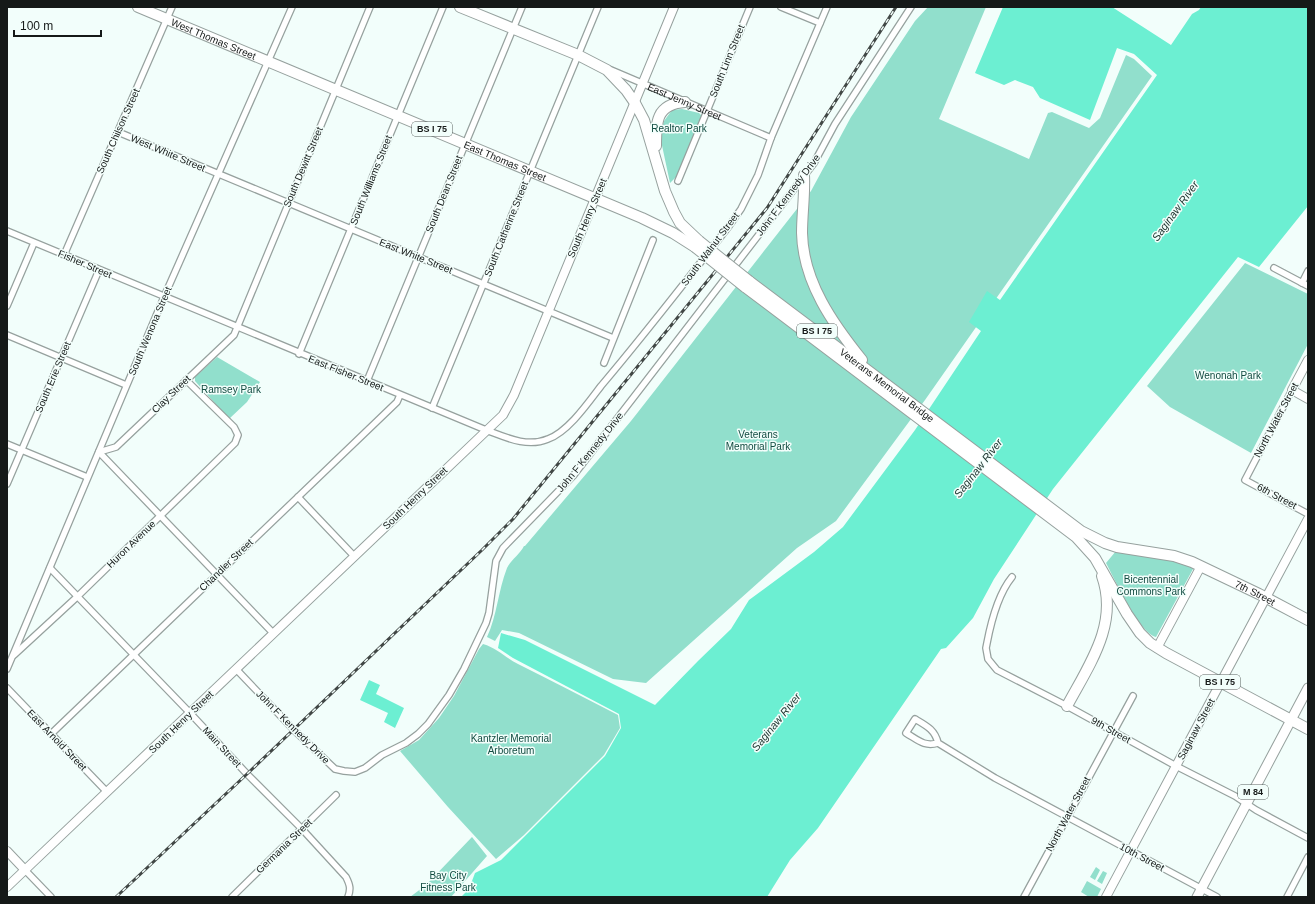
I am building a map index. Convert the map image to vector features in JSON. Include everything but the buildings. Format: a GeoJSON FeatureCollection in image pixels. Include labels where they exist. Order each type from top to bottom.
{"type":"FeatureCollection","features":[{"type":"Feature","properties":{"kind":"highway","name":"West Thomas Street"},"geometry":{"type":"LineString","coordinates":[[138,7],[268,62]]}},
{"type":"Feature","properties":{"kind":"highway","name":"East Jenny Street"},"geometry":{"type":"LineString","coordinates":[[460,7],[597,64],[607,70],[626,90],[635,103]]}},
{"type":"Feature","properties":{"kind":"highway","name":"East Thomas Street"},"geometry":{"type":"LineString","coordinates":[[268,62],[530,170],[673,232],[697,244]]}},
{"type":"Feature","properties":{"kind":"highway"},"geometry":{"type":"LineString","coordinates":[[656,160],[656,131],[658,119],[663,110],[668,106],[674,103],[685,102]]}},
{"type":"Feature","properties":{"kind":"highway","name":"Veterans Memorial Bridge"},"geometry":{"type":"LineString","coordinates":[[635,103],[644,120],[665,191],[674,212],[680,223],[697,244],[747,284],[1062,522],[1095,558],[1127,614],[1140,633],[1154,646]]}},
{"type":"Feature","properties":{"kind":"highway"},"geometry":{"type":"LineString","coordinates":[[804,175],[805,190],[802,233],[813,285],[840,331],[871,371]]}},
{"type":"Feature","properties":{"kind":"highway","name":"Veterans Memorial Bridge"},"geometry":{"type":"LineString","coordinates":[[747,284],[871,371],[882,385]]}},
{"type":"Feature","properties":{"kind":"highway","name":"Veterans Memorial Bridge"},"geometry":{"type":"LineString","coordinates":[[1062,522],[1105,543],[1129,550],[1174,556],[1201,566]]}},
{"type":"Feature","properties":{"kind":"highway"},"geometry":{"type":"LineString","coordinates":[[1067,706],[1099,646],[1106,622],[1108,606],[1104,582],[1095,558]]}},
{"type":"Feature","properties":{"kind":"highway","name":"7th Street"},"geometry":{"type":"LineString","coordinates":[[1201,566],[1308,620]]}},
{"type":"Feature","properties":{"kind":"highway","name":"BS I 75"},"geometry":{"type":"LineString","coordinates":[[1154,646],[1291,720]]}},
{"type":"Feature","properties":{"kind":"highway"},"geometry":{"type":"LineString","coordinates":[[1291,720],[1308,729]]}},
{"type":"Feature","properties":{"kind":"main road","name":"M 84"},"geometry":{"type":"LineString","coordinates":[[1197,897],[1308,688]]}},
{"type":"Feature","properties":{"kind":"street","name":"South Chilson Street"},"geometry":{"type":"LineString","coordinates":[[64,255],[172,7]]}},
{"type":"Feature","properties":{"kind":"street","name":"South Wenona Street"},"geometry":{"type":"LineString","coordinates":[[7,669],[126,385],[292,7]]}},
{"type":"Feature","properties":{"kind":"street","name":"South Dewitt Street"},"geometry":{"type":"LineString","coordinates":[[236,327],[370,7]]}},
{"type":"Feature","properties":{"kind":"street","name":"South Williams Street"},"geometry":{"type":"LineString","coordinates":[[299,354],[443,7]]}},
{"type":"Feature","properties":{"kind":"street","name":"South Dean Street"},"geometry":{"type":"LineString","coordinates":[[367,381],[464,143],[522,7]]}},
{"type":"Feature","properties":{"kind":"street","name":"South Catherine Street"},"geometry":{"type":"LineString","coordinates":[[432,408],[598,7]]}},
{"type":"Feature","properties":{"kind":"street","name":"South Henry Street"},"geometry":{"type":"LineString","coordinates":[[7,887],[503,415],[509,406],[674,7]]}},
{"type":"Feature","properties":{"kind":"street","name":"South Linn Street"},"geometry":{"type":"LineString","coordinates":[[678,181],[750,7]]}},
{"type":"Feature","properties":{"kind":"street"},"geometry":{"type":"LineString","coordinates":[[781,7],[820,23]]}},
{"type":"Feature","properties":{"kind":"street","name":"South Walnut Street"},"geometry":{"type":"LineString","coordinates":[[530,442],[548,440],[557,435],[566,427],[642,337],[741,209],[758,175],[771,138],[827,7]]}},
{"type":"Feature","properties":{"kind":"street","name":"John F Kennedy Drive"},"geometry":{"type":"LineString","coordinates":[[236,669],[293,729],[335,769],[355,772],[360,770],[375,762],[387,752],[406,743],[418,734],[428,724],[449,695],[480,638],[489,613],[496,561],[503,548],[573,476],[817,158],[835,124],[911,7]]}},
{"type":"Feature","properties":{"kind":"street","name":"East Jenny Street"},"geometry":{"type":"LineString","coordinates":[[597,64],[771,138]]}},
{"type":"Feature","properties":{"kind":"street","name":"West White Street"},"geometry":{"type":"LineString","coordinates":[[118,132],[218,173]]}},
{"type":"Feature","properties":{"kind":"street","name":"East White Street"},"geometry":{"type":"LineString","coordinates":[[218,173],[613,338]]}},
{"type":"Feature","properties":{"kind":"street","name":"Fisher Street"},"geometry":{"type":"LineString","coordinates":[[7,231],[164,297]]}},
{"type":"Feature","properties":{"kind":"street"},"geometry":{"type":"LineString","coordinates":[[604,363],[653,240]]}},
{"type":"Feature","properties":{"kind":"street"},"geometry":{"type":"LineString","coordinates":[[7,306],[34,243]]}},
{"type":"Feature","properties":{"kind":"street"},"geometry":{"type":"LineString","coordinates":[[1274,268],[1308,286]]}},
{"type":"Feature","properties":{"kind":"street","name":"South Erie Street"},"geometry":{"type":"LineString","coordinates":[[7,484],[99,270]]}},
{"type":"Feature","properties":{"kind":"street"},"geometry":{"type":"LineString","coordinates":[[1302,283],[1308,271]]}},
{"type":"Feature","properties":{"kind":"street","name":"East Fisher Street"},"geometry":{"type":"LineString","coordinates":[[164,297],[486,430],[514,440],[530,442]]}},
{"type":"Feature","properties":{"kind":"street","name":"Clay Street"},"geometry":{"type":"LineString","coordinates":[[99,452],[116,447],[234,335],[236,327]]}},
{"type":"Feature","properties":{"kind":"street"},"geometry":{"type":"LineString","coordinates":[[7,335],[126,385]]}},
{"type":"Feature","properties":{"kind":"street","name":"North Water Street"},"geometry":{"type":"LineString","coordinates":[[1245,480],[1308,360]]}},
{"type":"Feature","properties":{"kind":"street","name":"Huron Avenue"},"geometry":{"type":"LineString","coordinates":[[12,656],[78,596],[232,448],[238,435],[234,427],[186,380]]}},
{"type":"Feature","properties":{"kind":"street"},"geometry":{"type":"LineString","coordinates":[[1292,390],[1308,399]]}},
{"type":"Feature","properties":{"kind":"street","name":"Chandler Street"},"geometry":{"type":"LineString","coordinates":[[51,734],[397,402],[400,395]]}},
{"type":"Feature","properties":{"kind":"street"},"geometry":{"type":"LineString","coordinates":[[7,444],[87,478]]}},
{"type":"Feature","properties":{"kind":"street"},"geometry":{"type":"LineString","coordinates":[[99,452],[273,633]]}},
{"type":"Feature","properties":{"kind":"street","name":"6th Street"},"geometry":{"type":"LineString","coordinates":[[1245,480],[1308,514]]}},
{"type":"Feature","properties":{"kind":"street"},"geometry":{"type":"LineString","coordinates":[[298,497],[354,556]]}},
{"type":"Feature","properties":{"kind":"street","name":"Saginaw Street"},"geometry":{"type":"LineString","coordinates":[[1106,897],[1308,519]]}},
{"type":"Feature","properties":{"kind":"street"},"geometry":{"type":"LineString","coordinates":[[1154,646],[1201,566]]}},
{"type":"Feature","properties":{"kind":"street","name":"Main Street"},"geometry":{"type":"LineString","coordinates":[[50,568],[134,654],[247,774],[302,829],[346,877],[350,884],[348,896]]}},
{"type":"Feature","properties":{"kind":"street","name":"9th Street"},"geometry":{"type":"LineString","coordinates":[[1012,577],[1007,582],[1000,596],[986,648],[988,659],[997,670],[1235,796],[1308,838]]}},
{"type":"Feature","properties":{"kind":"street","name":"East Arnold Street"},"geometry":{"type":"LineString","coordinates":[[7,688],[107,792]]}},
{"type":"Feature","properties":{"kind":"street","name":"North Water Street"},"geometry":{"type":"LineString","coordinates":[[1024,897],[1133,696]]}},
{"type":"Feature","properties":{"kind":"street"},"geometry":{"type":"LineString","coordinates":[[916,719],[932,729],[936,735],[938,743],[930,745],[923,744],[906,733],[916,719]]}},
{"type":"Feature","properties":{"kind":"street","name":"10th Street"},"geometry":{"type":"LineString","coordinates":[[938,743],[995,778],[1217,897]]}},
{"type":"Feature","properties":{"kind":"street","name":"Germania Street"},"geometry":{"type":"LineString","coordinates":[[232,897],[336,795]]}},
{"type":"Feature","properties":{"kind":"street"},"geometry":{"type":"LineString","coordinates":[[7,851],[51,897]]}},
{"type":"Feature","properties":{"kind":"street"},"geometry":{"type":"LineString","coordinates":[[1286,897],[1308,857]]}},
{"type":"Feature","properties":{"kind":"green space","name":"Veterans Memorial Park"},"geometry":{"type":"Polygon","coordinates":[[[928,7],[986,7],[939,119],[1029,159],[1048,113],[1052,112],[1089,128],[1100,118],[1126,55],[1134,59],[1152,76],[925,400],[836,521],[797,548],[646,683],[613,679],[519,633],[502,630],[495,641],[487,637],[493,621],[504,577],[509,565],[631,421],[811,191],[851,117],[915,21],[928,7]]]}},
{"type":"Feature","properties":{"kind":"green space","name":"Realtor Park"},"geometry":{"type":"Polygon","coordinates":[[[682,109],[699,113],[701,118],[676,177],[670,183],[660,136],[664,121],[672,110],[682,109]]]}},
{"type":"Feature","properties":{"kind":"green space","name":"Wenonah Park"},"geometry":{"type":"Polygon","coordinates":[[[1245,263],[1308,294],[1308,344],[1251,453],[1170,407],[1147,386],[1245,263]]]}},
{"type":"Feature","properties":{"kind":"green space","name":"Ramsey Park"},"geometry":{"type":"Polygon","coordinates":[[[217,357],[260,382],[247,402],[229,419],[195,381],[195,377],[217,357]]]}},
{"type":"Feature","properties":{"kind":"green space","name":"Bicentennial Commons Park"},"geometry":{"type":"Polygon","coordinates":[[[1116,551],[1191,563],[1193,569],[1156,637],[1150,634],[1135,616],[1106,563],[1116,551]]]}},
{"type":"Feature","properties":{"kind":"green space","name":"Kantzler Memorial Arboretum"},"geometry":{"type":"Polygon","coordinates":[[[483,644],[493,648],[518,664],[618,715],[620,728],[604,755],[524,835],[496,859],[448,807],[400,751],[419,740],[439,718],[454,696],[483,644]]]}},
{"type":"Feature","properties":{"kind":"green space","name":"Bay City Fitness Park"},"geometry":{"type":"Polygon","coordinates":[[[472,837],[487,856],[451,897],[410,897],[426,885],[472,837]]]}},
{"type":"Feature","properties":{"kind":"green space"},"geometry":{"type":"Polygon","coordinates":[[[1096,867],[1100,870],[1095,880],[1090,877],[1096,867]]]}},
{"type":"Feature","properties":{"kind":"green space"},"geometry":{"type":"Polygon","coordinates":[[[1103,871],[1107,873],[1102,884],[1097,881],[1103,871]]]}},
{"type":"Feature","properties":{"kind":"green space"},"geometry":{"type":"Polygon","coordinates":[[[1087,881],[1101,889],[1097,897],[1089,897],[1081,892],[1087,881]]]}},
{"type":"Feature","properties":{"kind":"water","name":"Saginaw River"},"geometry":{"type":"Polygon","coordinates":[[[1003,7],[1112,7],[1171,45],[1192,14],[1201,7],[1308,7],[1308,206],[1259,267],[1238,257],[1053,489],[994,579],[973,618],[946,648],[941,649],[818,828],[790,860],[767,897],[461,897],[469,889],[475,873],[501,860],[605,756],[621,728],[619,714],[513,658],[498,648],[501,633],[525,640],[655,705],[731,629],[749,600],[814,552],[843,527],[915,430],[981,331],[969,322],[987,291],[1000,300],[1157,75],[1134,54],[1117,48],[1090,120],[1040,98],[1033,87],[1015,80],[1004,85],[975,73],[1003,7]]]}},
{"type":"Feature","properties":{"kind":"water"},"geometry":{"type":"Polygon","coordinates":[[[369,680],[380,685],[376,694],[404,708],[395,728],[384,722],[388,713],[360,700],[369,680]]]}},
{"type":"Feature","properties":{"kind":"railway"},"geometry":{"type":"LineString","coordinates":[[116,897],[247,774],[513,519],[767,208],[896,7]]}}]}
